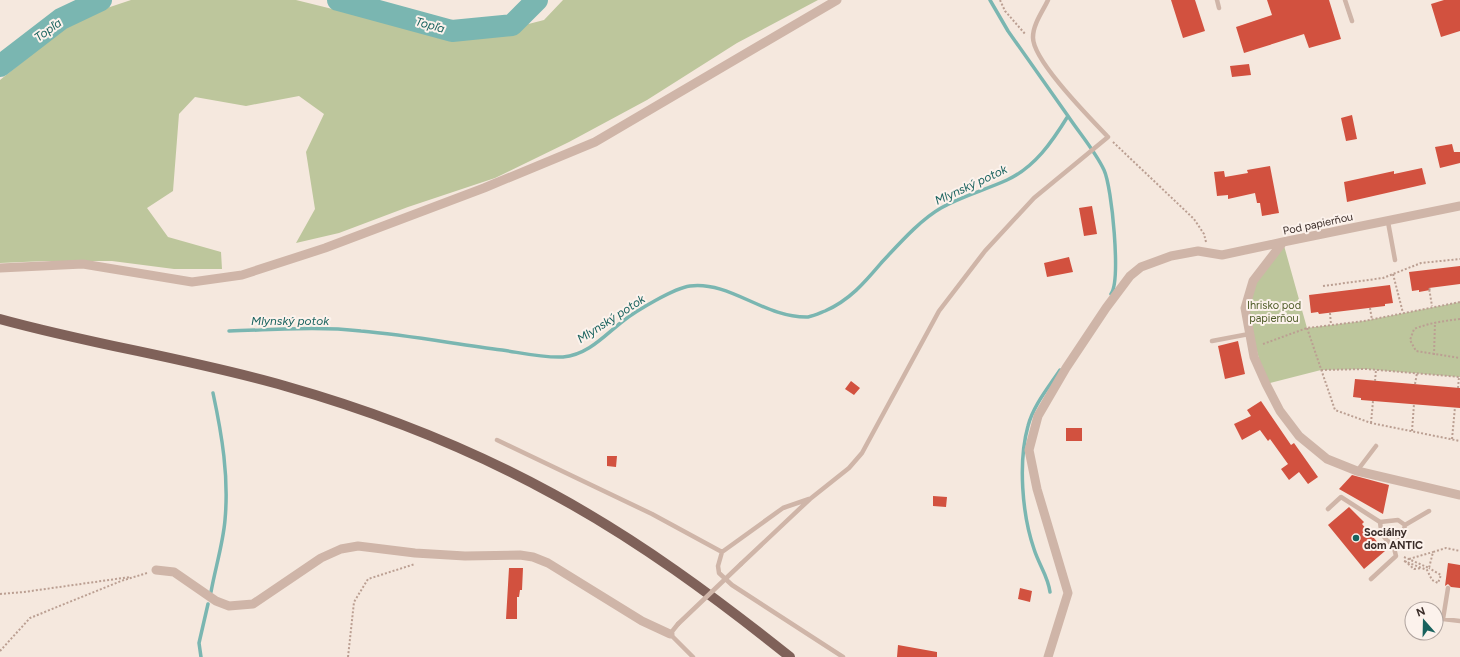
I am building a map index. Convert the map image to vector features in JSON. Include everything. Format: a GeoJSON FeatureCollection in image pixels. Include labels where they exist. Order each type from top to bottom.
{"type":"FeatureCollection","features":[{"type":"Feature","properties":{"kind":"main road"},"geometry":{"type":"LineString","coordinates":[[0,319],[45,331],[221,369],[285,386],[336,401],[444,442],[500,467],[553,494],[607,526],[699,586],[790,657]]}},
{"type":"Feature","properties":{"kind":"street"},"geometry":{"type":"LineString","coordinates":[[0,268],[83,264],[192,282],[250,273],[325,248],[484,188],[595,142],[837,0]]}},
{"type":"Feature","properties":{"kind":"street","name":"Pod papierňou"},"geometry":{"type":"LineString","coordinates":[[1460,206],[1388,222],[1283,242],[1253,281],[1245,308],[1252,348],[1263,377],[1280,411],[1299,436],[1327,459],[1357,471],[1460,495]]}},
{"type":"Feature","properties":{"kind":"street"},"geometry":{"type":"LineString","coordinates":[[1048,657],[1068,593],[1037,489],[1029,450],[1038,416],[1066,368],[1106,308],[1130,276],[1141,266],[1171,256],[1198,251],[1222,255],[1283,242]]}},
{"type":"Feature","properties":{"kind":"street"},"geometry":{"type":"LineString","coordinates":[[156,570],[174,572],[216,601],[229,606],[253,604],[321,558],[341,549],[358,546],[415,553],[465,556],[520,555],[533,557],[548,563],[642,621],[670,634]]}},
{"type":"Feature","properties":{"kind":"lane"},"geometry":{"type":"LineString","coordinates":[[693,657],[670,634],[678,624],[810,499],[849,468],[862,453],[939,311],[985,251],[1034,198],[1108,137],[1061,86],[1039,55],[1033,43],[1033,35],[1037,23],[1048,0]]}},
{"type":"Feature","properties":{"kind":"lane"},"geometry":{"type":"LineString","coordinates":[[1217,0],[1220,8]]}},
{"type":"Feature","properties":{"kind":"lane"},"geometry":{"type":"LineString","coordinates":[[1344,0],[1352,21]]}},
{"type":"Feature","properties":{"kind":"lane"},"geometry":{"type":"LineString","coordinates":[[1388,222],[1395,260]]}},
{"type":"Feature","properties":{"kind":"lane"},"geometry":{"type":"LineString","coordinates":[[1212,341],[1249,334]]}},
{"type":"Feature","properties":{"kind":"lane"},"geometry":{"type":"LineString","coordinates":[[497,440],[652,514],[722,552]]}},
{"type":"Feature","properties":{"kind":"lane"},"geometry":{"type":"LineString","coordinates":[[1357,471],[1376,446]]}},
{"type":"Feature","properties":{"kind":"lane"},"geometry":{"type":"LineString","coordinates":[[1328,509],[1341,497],[1380,522],[1398,520],[1405,525]]}},
{"type":"Feature","properties":{"kind":"lane"},"geometry":{"type":"LineString","coordinates":[[810,499],[795,502],[783,508],[722,552],[718,566],[719,573],[732,585],[843,657]]}},
{"type":"Feature","properties":{"kind":"lane"},"geometry":{"type":"LineString","coordinates":[[1393,544],[1402,538],[1405,525],[1429,511]]}},
{"type":"Feature","properties":{"kind":"lane"},"geometry":{"type":"LineString","coordinates":[[1380,522],[1381,532],[1387,541],[1393,544]]}},
{"type":"Feature","properties":{"kind":"lane"},"geometry":{"type":"LineString","coordinates":[[1371,579],[1396,556],[1393,544]]}},
{"type":"Feature","properties":{"kind":"lane"},"geometry":{"type":"LineString","coordinates":[[1448,588],[1443,619],[1460,621]]}},
{"type":"Feature","properties":{"kind":"path"},"geometry":{"type":"LineString","coordinates":[[1000,0],[1005,11],[1033,43]]}},
{"type":"Feature","properties":{"kind":"path"},"geometry":{"type":"LineString","coordinates":[[1108,137],[1194,219],[1204,234],[1210,253]]}},
{"type":"Feature","properties":{"kind":"path"},"geometry":{"type":"LineString","coordinates":[[1323,286],[1369,280],[1393,274],[1421,263],[1460,259]]}},
{"type":"Feature","properties":{"kind":"path"},"geometry":{"type":"LineString","coordinates":[[1393,274],[1403,312]]}},
{"type":"Feature","properties":{"kind":"path"},"geometry":{"type":"LineString","coordinates":[[1369,280],[1370,284]]}},
{"type":"Feature","properties":{"kind":"path"},"geometry":{"type":"LineString","coordinates":[[1430,290],[1429,288],[1432,306]]}},
{"type":"Feature","properties":{"kind":"path"},"geometry":{"type":"LineString","coordinates":[[1252,348],[1307,328],[1372,320],[1432,306],[1460,302]]}},
{"type":"Feature","properties":{"kind":"path"},"geometry":{"type":"LineString","coordinates":[[1370,308],[1372,320]]}},
{"type":"Feature","properties":{"kind":"path"},"geometry":{"type":"LineString","coordinates":[[1330,313],[1332,325]]}},
{"type":"Feature","properties":{"kind":"path"},"geometry":{"type":"LineString","coordinates":[[1460,319],[1435,322],[1414,329],[1410,340],[1416,351],[1460,358]]}},
{"type":"Feature","properties":{"kind":"path"},"geometry":{"type":"LineString","coordinates":[[1434,355],[1435,322]]}},
{"type":"Feature","properties":{"kind":"path"},"geometry":{"type":"LineString","coordinates":[[1307,328],[1334,410],[1371,423],[1460,441]]}},
{"type":"Feature","properties":{"kind":"path"},"geometry":{"type":"LineString","coordinates":[[1321,370],[1376,370],[1460,377],[1458,388]]}},
{"type":"Feature","properties":{"kind":"path"},"geometry":{"type":"LineString","coordinates":[[1375,381],[1376,370]]}},
{"type":"Feature","properties":{"kind":"path"},"geometry":{"type":"LineString","coordinates":[[1415,384],[1417,373]]}},
{"type":"Feature","properties":{"kind":"path"},"geometry":{"type":"LineString","coordinates":[[1371,423],[1373,401]]}},
{"type":"Feature","properties":{"kind":"path"},"geometry":{"type":"LineString","coordinates":[[1412,431],[1414,404]]}},
{"type":"Feature","properties":{"kind":"path"},"geometry":{"type":"LineString","coordinates":[[1452,440],[1455,407]]}},
{"type":"Feature","properties":{"kind":"path"},"geometry":{"type":"LineString","coordinates":[[1409,559],[1446,548],[1460,551]]}},
{"type":"Feature","properties":{"kind":"path"},"geometry":{"type":"LineString","coordinates":[[1429,568],[1433,552]]}},
{"type":"Feature","properties":{"kind":"path"},"geometry":{"type":"LineString","coordinates":[[1395,553],[1423,567],[1427,570],[1432,580],[1438,583],[1441,575],[1429,568],[1423,567],[1410,563],[1404,560],[1414,569],[1423,567]]}},
{"type":"Feature","properties":{"kind":"path"},"geometry":{"type":"LineString","coordinates":[[348,657],[354,602],[368,579],[387,572],[422,563]]}},
{"type":"Feature","properties":{"kind":"path"},"geometry":{"type":"LineString","coordinates":[[0,651],[30,618],[121,581],[156,570]]}},
{"type":"Feature","properties":{"kind":"path"},"geometry":{"type":"LineString","coordinates":[[0,594],[137,576]]}},
{"type":"Feature","properties":{"kind":"green space"},"geometry":{"type":"Polygon","coordinates":[[[131,0],[296,0],[389,23],[485,35],[544,20],[563,0],[818,0],[737,43],[647,100],[569,142],[495,178],[408,207],[339,233],[296,243],[315,209],[306,152],[324,114],[299,96],[246,106],[195,97],[179,114],[173,191],[147,208],[168,237],[221,252],[222,269],[174,269],[112,261],[0,263],[0,80],[77,18],[131,0]]]}},
{"type":"Feature","properties":{"kind":"green space","name":"Ihrisko pod papierňou"},"geometry":{"type":"Polygon","coordinates":[[[1283,242],[1307,328],[1364,321],[1460,302],[1460,377],[1366,369],[1321,370],[1266,384],[1245,308],[1253,281],[1283,242]]]}},
{"type":"Feature","properties":{"kind":"building"},"geometry":{"type":"Polygon","coordinates":[[[1171,0],[1195,0],[1205,31],[1183,38],[1171,0]]]}},
{"type":"Feature","properties":{"kind":"building"},"geometry":{"type":"Polygon","coordinates":[[[1267,0],[1329,0],[1341,39],[1309,48],[1304,34],[1244,53],[1236,27],[1272,15],[1267,0]]]}},
{"type":"Feature","properties":{"kind":"building"},"geometry":{"type":"Polygon","coordinates":[[[1444,0],[1460,0],[1460,31],[1441,37],[1431,4],[1444,0]]]}},
{"type":"Feature","properties":{"kind":"building"},"geometry":{"type":"Polygon","coordinates":[[[1249,64],[1251,75],[1232,77],[1230,66],[1249,64]]]}},
{"type":"Feature","properties":{"kind":"building"},"geometry":{"type":"Polygon","coordinates":[[[1352,115],[1357,139],[1346,141],[1341,118],[1352,115]]]}},
{"type":"Feature","properties":{"kind":"building"},"geometry":{"type":"Polygon","coordinates":[[[1452,144],[1454,152],[1460,152],[1460,163],[1440,168],[1435,147],[1452,144]]]}},
{"type":"Feature","properties":{"kind":"building"},"geometry":{"type":"Polygon","coordinates":[[[1270,166],[1279,213],[1262,216],[1260,203],[1257,203],[1255,193],[1228,199],[1228,195],[1217,196],[1214,172],[1224,171],[1225,177],[1248,173],[1247,170],[1270,166]]]}},
{"type":"Feature","properties":{"kind":"building"},"geometry":{"type":"Polygon","coordinates":[[[1422,168],[1426,184],[1347,202],[1344,182],[1394,171],[1394,174],[1422,168]]]}},
{"type":"Feature","properties":{"kind":"building"},"geometry":{"type":"Polygon","coordinates":[[[1092,206],[1097,234],[1084,236],[1079,208],[1092,206]]]}},
{"type":"Feature","properties":{"kind":"building"},"geometry":{"type":"Polygon","coordinates":[[[1069,257],[1073,272],[1047,277],[1044,263],[1069,257]]]}},
{"type":"Feature","properties":{"kind":"building"},"geometry":{"type":"Polygon","coordinates":[[[1460,266],[1460,284],[1429,288],[1430,290],[1419,292],[1419,290],[1412,291],[1409,272],[1460,266]]]}},
{"type":"Feature","properties":{"kind":"building"},"geometry":{"type":"Polygon","coordinates":[[[1390,285],[1393,303],[1385,304],[1385,306],[1319,314],[1318,312],[1311,313],[1309,295],[1390,285]]]}},
{"type":"Feature","properties":{"kind":"building"},"geometry":{"type":"Polygon","coordinates":[[[1238,341],[1245,374],[1225,379],[1218,346],[1238,341]]]}},
{"type":"Feature","properties":{"kind":"building"},"geometry":{"type":"Polygon","coordinates":[[[1355,379],[1460,388],[1460,408],[1361,400],[1361,398],[1353,397],[1355,379]]]}},
{"type":"Feature","properties":{"kind":"building"},"geometry":{"type":"Polygon","coordinates":[[[851,381],[860,388],[854,395],[845,389],[851,381]]]}},
{"type":"Feature","properties":{"kind":"building"},"geometry":{"type":"Polygon","coordinates":[[[1261,401],[1291,445],[1294,443],[1318,477],[1308,484],[1299,472],[1289,480],[1281,469],[1288,464],[1270,439],[1268,441],[1260,430],[1242,440],[1234,424],[1251,416],[1247,410],[1261,401]]]}},
{"type":"Feature","properties":{"kind":"building"},"geometry":{"type":"Polygon","coordinates":[[[1066,428],[1082,428],[1082,441],[1066,441],[1066,428]]]}},
{"type":"Feature","properties":{"kind":"building"},"geometry":{"type":"Polygon","coordinates":[[[607,456],[617,456],[616,467],[607,466],[607,456]]]}},
{"type":"Feature","properties":{"kind":"building"},"geometry":{"type":"Polygon","coordinates":[[[1352,475],[1389,485],[1383,514],[1339,489],[1352,475]]]}},
{"type":"Feature","properties":{"kind":"building"},"geometry":{"type":"Polygon","coordinates":[[[933,496],[947,497],[946,507],[933,506],[933,496]]]}},
{"type":"Feature","properties":{"kind":"building","name":"Sociálny dom ANTIC"},"geometry":{"type":"Polygon","coordinates":[[[1349,507],[1364,522],[1362,524],[1385,551],[1364,569],[1328,525],[1349,507]]]}},
{"type":"Feature","properties":{"kind":"building"},"geometry":{"type":"Polygon","coordinates":[[[1448,563],[1460,565],[1460,588],[1451,587],[1448,584],[1445,586],[1448,563]]]}},
{"type":"Feature","properties":{"kind":"building"},"geometry":{"type":"Polygon","coordinates":[[[509,568],[523,568],[522,590],[520,590],[519,597],[517,597],[517,619],[506,619],[509,568]]]}},
{"type":"Feature","properties":{"kind":"building"},"geometry":{"type":"Polygon","coordinates":[[[1020,588],[1032,591],[1030,602],[1018,599],[1020,588]]]}},
{"type":"Feature","properties":{"kind":"building"},"geometry":{"type":"Polygon","coordinates":[[[898,645],[937,652],[937,657],[897,657],[898,645]]]}},
{"type":"Feature","properties":{"kind":"waterway","name":"Topľa"},"geometry":{"type":"LineString","coordinates":[[0,66],[61,19],[101,0]]}},
{"type":"Feature","properties":{"kind":"waterway","name":"Topľa"},"geometry":{"type":"LineString","coordinates":[[338,0],[452,31],[512,25],[537,0]]}},
{"type":"Feature","properties":{"kind":"waterway","name":"Mlynský potok"},"geometry":{"type":"LineString","coordinates":[[229,331],[295,329],[344,330],[414,337],[540,356],[563,357],[580,352],[596,344],[623,321],[646,306],[665,295],[690,286],[705,286],[720,289],[777,312],[792,316],[808,317],[825,311],[834,307],[850,296],[903,240],[933,213],[957,200],[1007,180],[1026,168],[1042,153],[1068,116],[1008,31],[990,0]]}},
{"type":"Feature","properties":{"kind":"waterway"},"geometry":{"type":"LineString","coordinates":[[1068,116],[1096,156],[1104,170],[1107,180],[1112,213],[1115,253],[1114,285],[1111,294]]}},
{"type":"Feature","properties":{"kind":"waterway"},"geometry":{"type":"LineString","coordinates":[[1050,592],[1030,535],[1024,504],[1022,472],[1025,440],[1030,419],[1041,397],[1060,370]]}},
{"type":"Feature","properties":{"kind":"waterway","name":"Mlynský potok"},"geometry":{"type":"LineString","coordinates":[[211,592],[223,538],[226,504],[224,456],[213,393]]}},
{"type":"Feature","properties":{"kind":"waterway","name":"Mlynský potok"},"geometry":{"type":"LineString","coordinates":[[201,657],[199,643],[208,604]]}},
{"type":"Feature","properties":{"kind":"place","name":"Sociálny dom ANTIC"},"geometry":{"type":"Point","coordinates":[1356,538]}}]}
